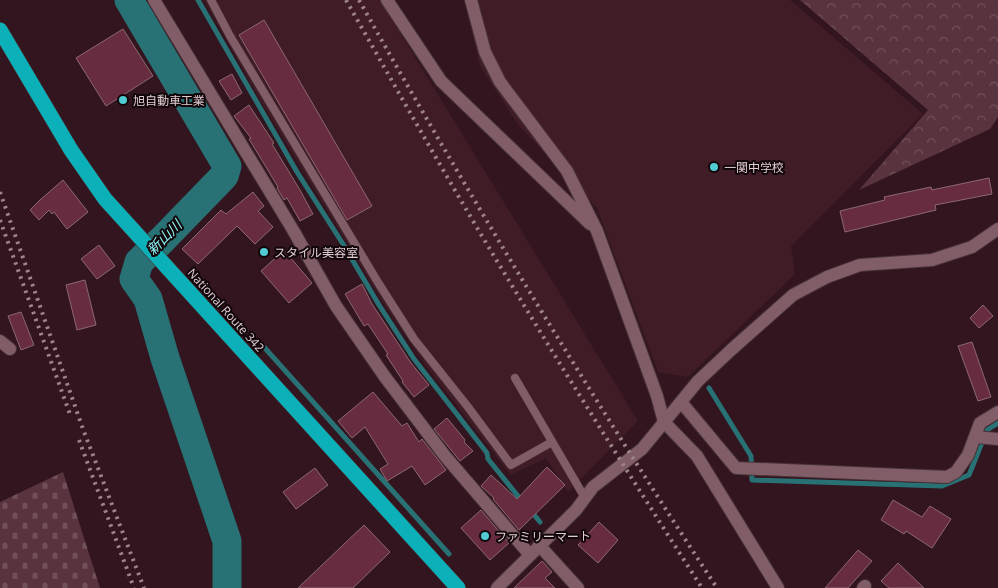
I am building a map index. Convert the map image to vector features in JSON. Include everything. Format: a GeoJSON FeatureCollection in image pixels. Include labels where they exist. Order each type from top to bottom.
{"type":"FeatureCollection","features":[{"type":"Feature","properties":{"kind":"highway","name":"National Route 342"},"geometry":{"type":"LineString","coordinates":[[0,30],[71,150],[105,199],[458,588]]}},
{"type":"Feature","properties":{"kind":"street"},"geometry":{"type":"LineString","coordinates":[[154,0],[336,306],[385,377],[446,456],[530,555]]}},
{"type":"Feature","properties":{"kind":"street"},"geometry":{"type":"LineString","coordinates":[[387,0],[441,81],[597,231]]}},
{"type":"Feature","properties":{"kind":"street"},"geometry":{"type":"LineString","coordinates":[[471,0],[485,52],[500,82],[567,171],[597,231],[657,396],[664,422],[697,456],[778,588]]}},
{"type":"Feature","properties":{"kind":"street"},"geometry":{"type":"LineString","coordinates":[[497,588],[576,510],[593,487],[642,449],[698,382],[793,295],[827,277],[860,265],[932,260],[972,247],[998,229]]}},
{"type":"Feature","properties":{"kind":"street"},"geometry":{"type":"LineString","coordinates":[[0,341],[10,350]]}},
{"type":"Feature","properties":{"kind":"street"},"geometry":{"type":"LineString","coordinates":[[681,402],[736,468],[947,477],[956,472],[968,455],[980,423],[998,412]]}},
{"type":"Feature","properties":{"kind":"street"},"geometry":{"type":"LineString","coordinates":[[975,437],[998,439]]}},
{"type":"Feature","properties":{"kind":"street"},"geometry":{"type":"LineString","coordinates":[[540,545],[578,588]]}},
{"type":"Feature","properties":{"kind":"lane"},"geometry":{"type":"LineString","coordinates":[[211,0],[254,76],[384,292],[414,338],[510,465],[552,442]]}},
{"type":"Feature","properties":{"kind":"lane"},"geometry":{"type":"LineString","coordinates":[[515,378],[585,498]]}},
{"type":"Feature","properties":{"kind":"shaded area"},"geometry":{"type":"Polygon","coordinates":[[[204,0],[380,0],[638,421],[568,492],[546,458],[511,475],[429,370],[382,301],[259,98],[204,0]]]}},
{"type":"Feature","properties":{"kind":"shaded area","name":"一関中学校"},"geometry":{"type":"Polygon","coordinates":[[[464,0],[790,0],[923,114],[791,246],[795,274],[688,377],[658,372],[597,208],[519,126],[480,66],[464,0]]]}},
{"type":"Feature","properties":{"kind":"green space"},"geometry":{"type":"Polygon","coordinates":[[[800,0],[998,0],[998,117],[990,129],[859,190],[928,110],[800,0]]]}},
{"type":"Feature","properties":{"kind":"green space"},"geometry":{"type":"Polygon","coordinates":[[[63,472],[100,588],[0,588],[0,502],[63,472]]]}},
{"type":"Feature","properties":{"kind":"building"},"geometry":{"type":"Polygon","coordinates":[[[264,20],[372,206],[347,220],[239,35],[264,20]]]}},
{"type":"Feature","properties":{"kind":"building"},"geometry":{"type":"Polygon","coordinates":[[[123,29],[153,76],[106,106],[76,58],[123,29]]]}},
{"type":"Feature","properties":{"kind":"building"},"geometry":{"type":"Polygon","coordinates":[[[232,74],[242,93],[231,100],[219,81],[232,74]]]}},
{"type":"Feature","properties":{"kind":"building"},"geometry":{"type":"Polygon","coordinates":[[[249,105],[274,143],[272,144],[313,214],[300,221],[287,198],[284,200],[249,139],[251,138],[234,116],[249,105]]]}},
{"type":"Feature","properties":{"kind":"building"},"geometry":{"type":"Polygon","coordinates":[[[989,178],[992,194],[935,205],[936,210],[845,232],[840,211],[885,200],[884,197],[931,187],[932,190],[989,178]]]}},
{"type":"Feature","properties":{"kind":"building"},"geometry":{"type":"Polygon","coordinates":[[[63,180],[88,212],[67,229],[54,212],[52,214],[49,210],[39,220],[30,210],[63,180]]]}},
{"type":"Feature","properties":{"kind":"building"},"geometry":{"type":"Polygon","coordinates":[[[253,192],[264,206],[258,211],[273,227],[255,244],[237,226],[198,264],[182,249],[221,210],[226,214],[253,192]]]}},
{"type":"Feature","properties":{"kind":"building"},"geometry":{"type":"Polygon","coordinates":[[[99,245],[115,266],[97,279],[81,259],[99,245]]]}},
{"type":"Feature","properties":{"kind":"building"},"geometry":{"type":"Polygon","coordinates":[[[284,250],[312,283],[289,303],[261,271],[284,250]]]}},
{"type":"Feature","properties":{"kind":"building"},"geometry":{"type":"Polygon","coordinates":[[[85,280],[96,325],[77,330],[66,285],[85,280]]]}},
{"type":"Feature","properties":{"kind":"building"},"geometry":{"type":"Polygon","coordinates":[[[362,284],[372,304],[411,363],[429,385],[414,397],[402,382],[386,355],[388,354],[368,324],[364,326],[345,294],[362,284]]]}},
{"type":"Feature","properties":{"kind":"building"},"geometry":{"type":"Polygon","coordinates":[[[983,305],[993,316],[979,328],[970,318],[983,305]]]}},
{"type":"Feature","properties":{"kind":"building"},"geometry":{"type":"Polygon","coordinates":[[[21,312],[34,345],[21,350],[8,316],[21,312]]]}},
{"type":"Feature","properties":{"kind":"building"},"geometry":{"type":"Polygon","coordinates":[[[972,342],[991,397],[978,401],[958,346],[972,342]]]}},
{"type":"Feature","properties":{"kind":"building"},"geometry":{"type":"Polygon","coordinates":[[[373,392],[402,426],[407,423],[419,442],[422,439],[446,470],[425,485],[412,466],[387,481],[380,469],[388,464],[365,427],[352,438],[338,421],[373,392]]]}},
{"type":"Feature","properties":{"kind":"building"},"geometry":{"type":"Polygon","coordinates":[[[447,418],[473,451],[460,461],[434,429],[447,418]]]}},
{"type":"Feature","properties":{"kind":"building"},"geometry":{"type":"Polygon","coordinates":[[[547,467],[565,485],[519,530],[494,498],[481,486],[491,475],[517,499],[547,467]]]}},
{"type":"Feature","properties":{"kind":"building"},"geometry":{"type":"Polygon","coordinates":[[[315,468],[328,485],[296,509],[283,492],[315,468]]]}},
{"type":"Feature","properties":{"kind":"building"},"geometry":{"type":"Polygon","coordinates":[[[893,500],[922,517],[930,506],[951,519],[932,548],[906,531],[904,534],[881,520],[893,500]]]}},
{"type":"Feature","properties":{"kind":"building","name":"ファミリーマート"},"geometry":{"type":"Polygon","coordinates":[[[481,510],[509,543],[490,560],[461,528],[481,510]]]}},
{"type":"Feature","properties":{"kind":"building"},"geometry":{"type":"Polygon","coordinates":[[[599,522],[618,540],[598,563],[578,545],[599,522]]]}},
{"type":"Feature","properties":{"kind":"building"},"geometry":{"type":"Polygon","coordinates":[[[364,525],[390,552],[353,588],[298,588],[364,525]]]}},
{"type":"Feature","properties":{"kind":"building"},"geometry":{"type":"Polygon","coordinates":[[[858,550],[872,561],[848,588],[825,588],[858,550]]]}},
{"type":"Feature","properties":{"kind":"building"},"geometry":{"type":"Polygon","coordinates":[[[542,561],[552,572],[545,578],[555,588],[514,588],[542,561]]]}},
{"type":"Feature","properties":{"kind":"building"},"geometry":{"type":"Polygon","coordinates":[[[898,563],[924,588],[889,588],[881,581],[898,563]]]}},
{"type":"Feature","properties":{"kind":"waterway","name":"新山川"},"geometry":{"type":"LineString","coordinates":[[129,0],[227,166],[224,176],[139,262],[134,279],[148,299],[165,358],[227,541],[227,588]]}},
{"type":"Feature","properties":{"kind":"waterway"},"geometry":{"type":"LineString","coordinates":[[198,0],[297,172],[379,305],[414,359],[487,453],[488,459],[522,501]]}},
{"type":"Feature","properties":{"kind":"waterway"},"geometry":{"type":"LineString","coordinates":[[264,347],[449,554]]}},
{"type":"Feature","properties":{"kind":"waterway"},"geometry":{"type":"LineString","coordinates":[[709,388],[751,456],[752,480],[942,486],[969,475],[987,430],[998,423]]}},
{"type":"Feature","properties":{"kind":"waterway"},"geometry":{"type":"LineString","coordinates":[[531,511],[540,522]]}},
{"type":"Feature","properties":{"kind":"railway"},"geometry":{"type":"LineString","coordinates":[[346,0],[490,249],[702,588]]}},
{"type":"Feature","properties":{"kind":"railway"},"geometry":{"type":"LineString","coordinates":[[359,0],[444,149],[533,297],[717,588]]}},
{"type":"Feature","properties":{"kind":"railway"},"geometry":{"type":"LineString","coordinates":[[0,192],[83,429],[144,588]]}},
{"type":"Feature","properties":{"kind":"railway"},"geometry":{"type":"LineString","coordinates":[[0,220],[71,417]]}},
{"type":"Feature","properties":{"kind":"railway"},"geometry":{"type":"LineString","coordinates":[[79,440],[134,588]]}},
{"type":"Feature","properties":{"kind":"place","name":"旭自動車工業"},"geometry":{"type":"Point","coordinates":[123,100]}},
{"type":"Feature","properties":{"kind":"place","name":"一関中学校"},"geometry":{"type":"Point","coordinates":[714,167]}},
{"type":"Feature","properties":{"kind":"place","name":"スタイル美容室"},"geometry":{"type":"Point","coordinates":[264,252]}},
{"type":"Feature","properties":{"kind":"place","name":"ファミリーマート"},"geometry":{"type":"Point","coordinates":[485,536]}}]}
